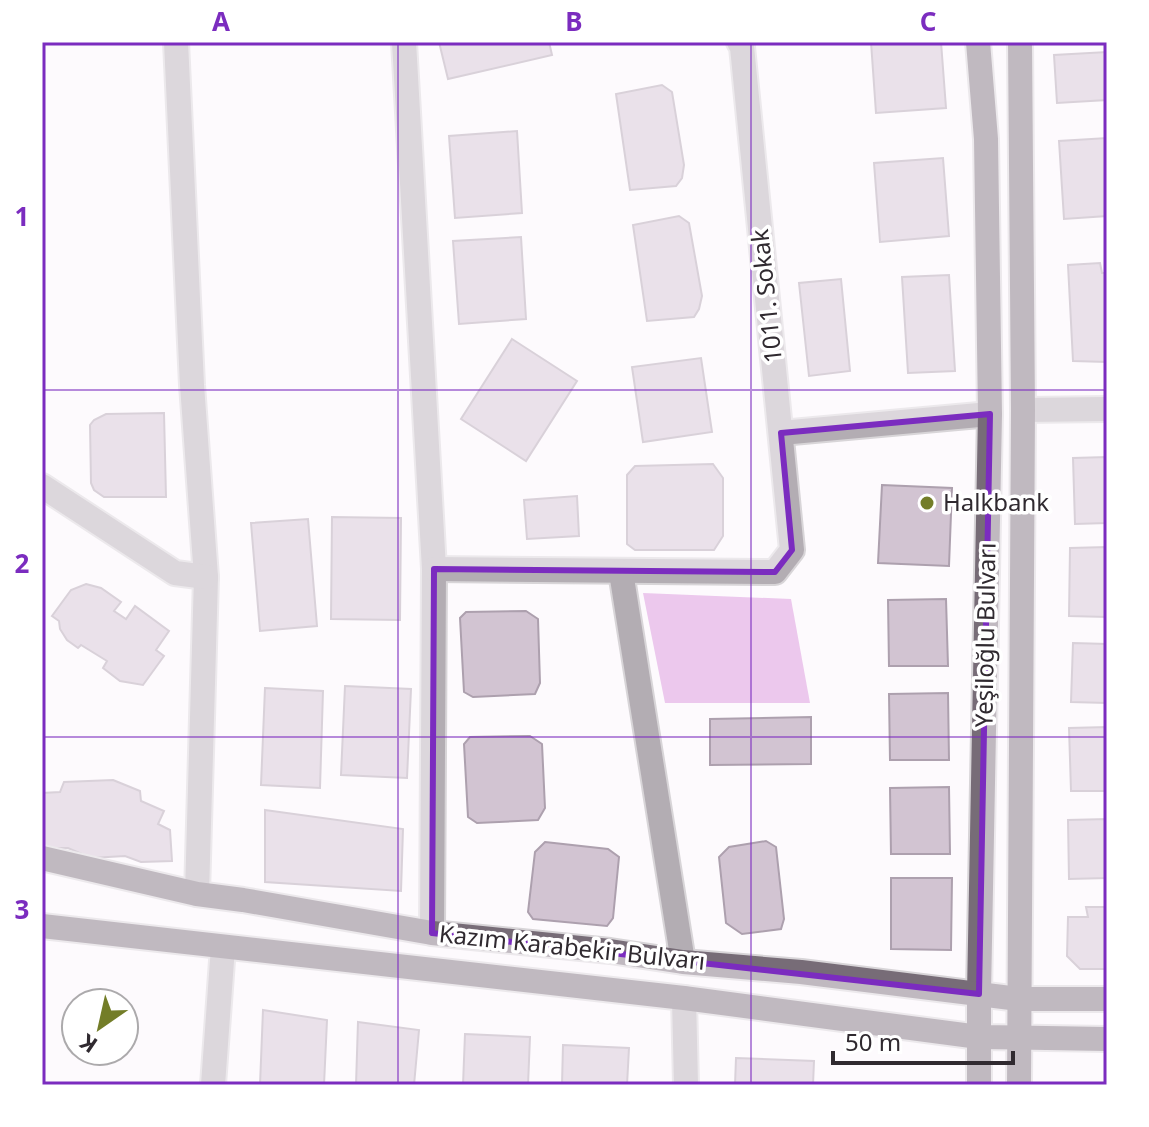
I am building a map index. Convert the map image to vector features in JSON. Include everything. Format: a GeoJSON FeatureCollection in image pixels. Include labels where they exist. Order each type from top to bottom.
{"type":"FeatureCollection","features":[{"type":"Feature","properties":{"kind":"main road","name":"Yeşiloğlu Bulvarı"},"geometry":{"type":"LineString","coordinates":[[978,42],[986,139],[990,414],[979,1085]]}},
{"type":"Feature","properties":{"kind":"main road","name":"Yeşiloğlu Bulvarı"},"geometry":{"type":"LineString","coordinates":[[1019,1085],[1023,410],[1020,42]]}},
{"type":"Feature","properties":{"kind":"main road","name":"Kazım Karabekir Bulvarı"},"geometry":{"type":"LineString","coordinates":[[42,858],[197,894],[432,933],[610,951],[683,962],[801,972],[1019,999],[1107,999]]}},
{"type":"Feature","properties":{"kind":"main road","name":"Kazım Karabekir Bulvarı"},"geometry":{"type":"LineString","coordinates":[[42,926],[684,998],[979,1037],[1107,1039]]}},
{"type":"Feature","properties":{"kind":"street"},"geometry":{"type":"LineString","coordinates":[[176,42],[192,385],[206,577],[197,894]]}},
{"type":"Feature","properties":{"kind":"street"},"geometry":{"type":"LineString","coordinates":[[404,42],[434,569],[432,933]]}},
{"type":"Feature","properties":{"kind":"street","name":"1011. Sokak"},"geometry":{"type":"LineString","coordinates":[[621,572],[775,572],[792,550],[742,47],[739,42]]}},
{"type":"Feature","properties":{"kind":"street"},"geometry":{"type":"LineString","coordinates":[[1023,410],[1107,409]]}},
{"type":"Feature","properties":{"kind":"street"},"geometry":{"type":"LineString","coordinates":[[781,433],[990,414]]}},
{"type":"Feature","properties":{"kind":"street"},"geometry":{"type":"LineString","coordinates":[[42,486],[175,573],[206,577]]}},
{"type":"Feature","properties":{"kind":"street"},"geometry":{"type":"LineString","coordinates":[[434,569],[621,572],[683,962]]}},
{"type":"Feature","properties":{"kind":"street"},"geometry":{"type":"LineString","coordinates":[[213,1085],[223,947]]}},
{"type":"Feature","properties":{"kind":"street"},"geometry":{"type":"LineString","coordinates":[[684,998],[686,1085]]}},
{"type":"Feature","properties":{"kind":"highlighted area"},"geometry":{"type":"Polygon","coordinates":[[[990,414],[979,994],[432,933],[434,569],[775,572],[792,550],[781,433],[990,414]]]}},
{"type":"Feature","properties":{"kind":"shaded area"},"geometry":{"type":"Polygon","coordinates":[[[643,593],[791,599],[810,703],[665,703],[643,593]]]}},
{"type":"Feature","properties":{"kind":"building"},"geometry":{"type":"Polygon","coordinates":[[[439,42],[549,42],[552,55],[448,79],[439,42]]]}},
{"type":"Feature","properties":{"kind":"building"},"geometry":{"type":"Polygon","coordinates":[[[871,42],[941,42],[946,108],[876,113],[871,42]]]}},
{"type":"Feature","properties":{"kind":"building"},"geometry":{"type":"Polygon","coordinates":[[[1107,52],[1107,100],[1057,103],[1054,55],[1107,52]]]}},
{"type":"Feature","properties":{"kind":"building"},"geometry":{"type":"Polygon","coordinates":[[[662,85],[672,92],[684,165],[682,178],[676,186],[630,190],[616,94],[662,85]]]}},
{"type":"Feature","properties":{"kind":"building"},"geometry":{"type":"Polygon","coordinates":[[[517,131],[522,213],[455,218],[449,136],[517,131]]]}},
{"type":"Feature","properties":{"kind":"building"},"geometry":{"type":"Polygon","coordinates":[[[1107,138],[1107,216],[1064,219],[1059,141],[1107,138]]]}},
{"type":"Feature","properties":{"kind":"building"},"geometry":{"type":"Polygon","coordinates":[[[943,158],[949,236],[880,242],[874,163],[943,158]]]}},
{"type":"Feature","properties":{"kind":"building"},"geometry":{"type":"Polygon","coordinates":[[[679,216],[689,223],[702,296],[699,309],[694,317],[647,321],[633,225],[679,216]]]}},
{"type":"Feature","properties":{"kind":"building"},"geometry":{"type":"Polygon","coordinates":[[[521,237],[526,319],[459,324],[453,241],[521,237]]]}},
{"type":"Feature","properties":{"kind":"building"},"geometry":{"type":"Polygon","coordinates":[[[1100,263],[1102,273],[1107,273],[1107,362],[1073,361],[1068,265],[1100,263]]]}},
{"type":"Feature","properties":{"kind":"building"},"geometry":{"type":"Polygon","coordinates":[[[949,275],[955,371],[908,373],[902,277],[949,275]]]}},
{"type":"Feature","properties":{"kind":"building"},"geometry":{"type":"Polygon","coordinates":[[[841,279],[850,371],[809,376],[799,283],[841,279]]]}},
{"type":"Feature","properties":{"kind":"building"},"geometry":{"type":"Polygon","coordinates":[[[512,339],[577,381],[526,461],[461,419],[512,339]]]}},
{"type":"Feature","properties":{"kind":"building"},"geometry":{"type":"Polygon","coordinates":[[[701,358],[712,432],[643,442],[632,367],[701,358]]]}},
{"type":"Feature","properties":{"kind":"building"},"geometry":{"type":"Polygon","coordinates":[[[164,413],[166,497],[104,497],[94,490],[91,483],[90,425],[94,420],[106,414],[164,413]]]}},
{"type":"Feature","properties":{"kind":"building"},"geometry":{"type":"Polygon","coordinates":[[[1107,457],[1107,523],[1075,524],[1073,458],[1107,457]]]}},
{"type":"Feature","properties":{"kind":"building"},"geometry":{"type":"Polygon","coordinates":[[[713,464],[723,478],[723,536],[714,550],[635,550],[627,544],[627,475],[635,466],[713,464]]]}},
{"type":"Feature","properties":{"kind":"building"},"geometry":{"type":"Polygon","coordinates":[[[882,485],[952,488],[949,566],[878,563],[882,485]]]}},
{"type":"Feature","properties":{"kind":"building"},"geometry":{"type":"Polygon","coordinates":[[[577,496],[579,536],[527,539],[524,500],[577,496]]]}},
{"type":"Feature","properties":{"kind":"building"},"geometry":{"type":"Polygon","coordinates":[[[332,517],[401,518],[400,620],[331,619],[332,517]]]}},
{"type":"Feature","properties":{"kind":"building"},"geometry":{"type":"Polygon","coordinates":[[[308,519],[317,626],[260,631],[251,523],[308,519]]]}},
{"type":"Feature","properties":{"kind":"building"},"geometry":{"type":"Polygon","coordinates":[[[1107,547],[1107,617],[1069,616],[1070,548],[1107,547]]]}},
{"type":"Feature","properties":{"kind":"building"},"geometry":{"type":"Polygon","coordinates":[[[86,584],[101,588],[121,602],[114,611],[126,619],[135,606],[169,631],[156,650],[164,656],[143,685],[120,681],[103,668],[107,661],[67,640],[59,621],[52,616],[71,590],[86,584]]]}},
{"type":"Feature","properties":{"kind":"building"},"geometry":{"type":"Polygon","coordinates":[[[946,599],[948,666],[889,666],[888,600],[946,599]]]}},
{"type":"Feature","properties":{"kind":"building"},"geometry":{"type":"Polygon","coordinates":[[[526,611],[538,619],[540,683],[535,694],[473,697],[464,692],[460,618],[466,612],[526,611]]]}},
{"type":"Feature","properties":{"kind":"building"},"geometry":{"type":"Polygon","coordinates":[[[1073,643],[1107,644],[1107,703],[1071,702],[1073,643]]]}},
{"type":"Feature","properties":{"kind":"building"},"geometry":{"type":"Polygon","coordinates":[[[345,686],[411,689],[407,778],[341,775],[345,686]]]}},
{"type":"Feature","properties":{"kind":"building"},"geometry":{"type":"Polygon","coordinates":[[[265,688],[323,691],[320,788],[261,785],[265,688]]]}},
{"type":"Feature","properties":{"kind":"building"},"geometry":{"type":"Polygon","coordinates":[[[948,693],[949,760],[890,760],[889,694],[948,693]]]}},
{"type":"Feature","properties":{"kind":"building"},"geometry":{"type":"Polygon","coordinates":[[[811,717],[811,764],[710,765],[710,719],[811,717]]]}},
{"type":"Feature","properties":{"kind":"building"},"geometry":{"type":"Polygon","coordinates":[[[1107,727],[1107,791],[1071,791],[1069,728],[1107,727]]]}},
{"type":"Feature","properties":{"kind":"building"},"geometry":{"type":"Polygon","coordinates":[[[530,736],[542,744],[545,808],[538,820],[477,823],[468,817],[464,744],[470,737],[530,736]]]}},
{"type":"Feature","properties":{"kind":"building"},"geometry":{"type":"Polygon","coordinates":[[[113,780],[140,791],[141,801],[164,811],[158,824],[170,830],[172,861],[141,862],[125,856],[91,858],[68,848],[42,845],[42,793],[60,792],[64,782],[113,780]]]}},
{"type":"Feature","properties":{"kind":"building"},"geometry":{"type":"Polygon","coordinates":[[[949,787],[950,854],[891,854],[890,788],[949,787]]]}},
{"type":"Feature","properties":{"kind":"building"},"geometry":{"type":"Polygon","coordinates":[[[265,810],[403,829],[401,891],[265,882],[265,810]]]}},
{"type":"Feature","properties":{"kind":"building"},"geometry":{"type":"Polygon","coordinates":[[[1107,819],[1107,878],[1069,879],[1068,820],[1107,819]]]}},
{"type":"Feature","properties":{"kind":"building"},"geometry":{"type":"Polygon","coordinates":[[[766,841],[776,847],[784,919],[781,929],[742,934],[726,923],[719,857],[729,847],[766,841]]]}},
{"type":"Feature","properties":{"kind":"building"},"geometry":{"type":"Polygon","coordinates":[[[545,842],[608,849],[619,857],[613,918],[607,926],[533,919],[528,912],[535,852],[545,842]]]}},
{"type":"Feature","properties":{"kind":"building"},"geometry":{"type":"Polygon","coordinates":[[[891,878],[952,878],[951,950],[891,949],[891,878]]]}},
{"type":"Feature","properties":{"kind":"building"},"geometry":{"type":"Polygon","coordinates":[[[1086,907],[1107,907],[1107,969],[1080,969],[1067,956],[1068,917],[1088,917],[1086,907]]]}},
{"type":"Feature","properties":{"kind":"building"},"geometry":{"type":"Polygon","coordinates":[[[263,1010],[327,1020],[324,1085],[260,1085],[263,1010]]]}},
{"type":"Feature","properties":{"kind":"building"},"geometry":{"type":"Polygon","coordinates":[[[358,1022],[419,1030],[414,1085],[356,1085],[358,1022]]]}},
{"type":"Feature","properties":{"kind":"building"},"geometry":{"type":"Polygon","coordinates":[[[465,1034],[530,1037],[528,1085],[463,1085],[465,1034]]]}},
{"type":"Feature","properties":{"kind":"building"},"geometry":{"type":"Polygon","coordinates":[[[563,1045],[629,1048],[627,1085],[562,1085],[563,1045]]]}},
{"type":"Feature","properties":{"kind":"building"},"geometry":{"type":"Polygon","coordinates":[[[736,1058],[814,1061],[813,1085],[735,1085],[736,1058]]]}},
{"type":"Feature","properties":{"kind":"place","name":"Halkbank"},"geometry":{"type":"Point","coordinates":[927,503]}}]}
